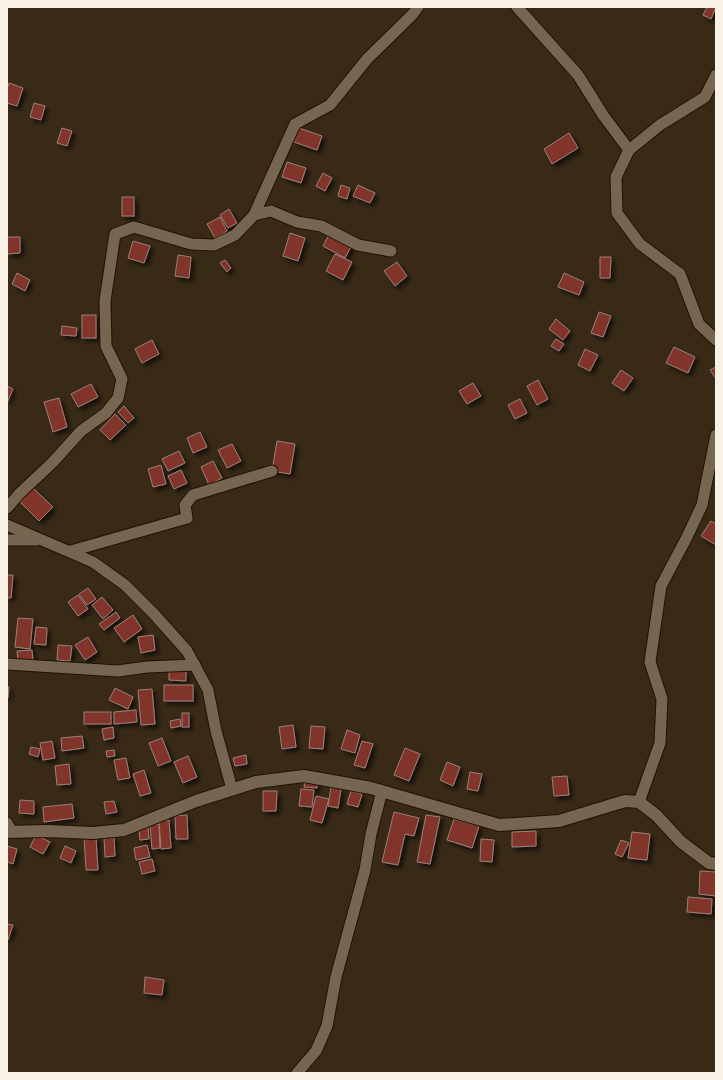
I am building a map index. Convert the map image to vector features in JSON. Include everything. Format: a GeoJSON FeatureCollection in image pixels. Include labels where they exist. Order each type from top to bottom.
{"type":"FeatureCollection","features":[{"type":"Feature","properties":{"kind":"street"},"geometry":{"type":"LineString","coordinates":[[7,508],[19,494],[53,462],[81,431],[106,413],[118,398],[122,379],[106,346],[105,309],[115,234],[134,227],[191,244],[214,245],[235,235],[254,215],[295,124],[330,105],[367,59],[412,15],[418,7]]}},
{"type":"Feature","properties":{"kind":"street"},"geometry":{"type":"LineString","coordinates":[[517,7],[578,75],[603,115],[629,150]]}},
{"type":"Feature","properties":{"kind":"street"},"geometry":{"type":"LineString","coordinates":[[716,75],[705,97],[660,125],[629,150],[616,177],[617,213],[640,244],[680,274],[699,324],[716,340]]}},
{"type":"Feature","properties":{"kind":"street"},"geometry":{"type":"LineString","coordinates":[[254,215],[271,211],[297,222],[322,226],[358,245],[391,251]]}},
{"type":"Feature","properties":{"kind":"street"},"geometry":{"type":"LineString","coordinates":[[639,802],[660,743],[662,699],[650,662],[661,586],[702,505],[716,435]]}},
{"type":"Feature","properties":{"kind":"street"},"geometry":{"type":"LineString","coordinates":[[71,551],[187,518],[185,505],[193,495],[272,471]]}},
{"type":"Feature","properties":{"kind":"street"},"geometry":{"type":"LineString","coordinates":[[7,525],[71,551],[93,562],[125,585],[154,614],[187,651],[208,690],[216,731],[232,789]]}},
{"type":"Feature","properties":{"kind":"street"},"geometry":{"type":"LineString","coordinates":[[7,540],[42,540]]}},
{"type":"Feature","properties":{"kind":"street"},"geometry":{"type":"LineString","coordinates":[[7,664],[118,670],[147,667],[195,666]]}},
{"type":"Feature","properties":{"kind":"street"},"geometry":{"type":"LineString","coordinates":[[9,829],[93,833],[124,830],[196,800],[232,789],[256,782],[304,776],[382,791],[499,825],[558,821],[625,801],[639,802],[656,814],[682,842],[709,863],[716,864]]}},
{"type":"Feature","properties":{"kind":"street"},"geometry":{"type":"LineString","coordinates":[[297,1073],[316,1051],[327,1026],[336,977],[365,870],[382,791]]}},
{"type":"Feature","properties":{"kind":"building"},"geometry":{"type":"Polygon","coordinates":[[[707,7],[716,7],[711,19],[703,15],[707,7]]]}},
{"type":"Feature","properties":{"kind":"building"},"geometry":{"type":"Polygon","coordinates":[[[9,83],[23,88],[17,106],[7,103],[7,89],[9,83]]]}},
{"type":"Feature","properties":{"kind":"building"},"geometry":{"type":"Polygon","coordinates":[[[34,103],[45,106],[41,120],[30,117],[34,103]]]}},
{"type":"Feature","properties":{"kind":"building"},"geometry":{"type":"Polygon","coordinates":[[[62,128],[72,131],[67,146],[57,143],[62,128]]]}},
{"type":"Feature","properties":{"kind":"building"},"geometry":{"type":"Polygon","coordinates":[[[299,128],[322,136],[317,150],[294,142],[299,128]]]}},
{"type":"Feature","properties":{"kind":"building"},"geometry":{"type":"Polygon","coordinates":[[[569,133],[578,148],[552,164],[544,149],[569,133]]]}},
{"type":"Feature","properties":{"kind":"building"},"geometry":{"type":"Polygon","coordinates":[[[287,162],[306,168],[301,183],[282,177],[287,162]]]}},
{"type":"Feature","properties":{"kind":"building"},"geometry":{"type":"Polygon","coordinates":[[[323,173],[332,178],[325,191],[316,186],[323,173]]]}},
{"type":"Feature","properties":{"kind":"building"},"geometry":{"type":"Polygon","coordinates":[[[341,185],[350,188],[347,199],[338,196],[341,185]]]}},
{"type":"Feature","properties":{"kind":"building"},"geometry":{"type":"Polygon","coordinates":[[[358,185],[375,193],[370,203],[353,196],[358,185]]]}},
{"type":"Feature","properties":{"kind":"building"},"geometry":{"type":"Polygon","coordinates":[[[122,197],[134,197],[134,216],[122,216],[122,197]]]}},
{"type":"Feature","properties":{"kind":"building"},"geometry":{"type":"Polygon","coordinates":[[[229,209],[237,223],[228,228],[220,215],[229,209]]]}},
{"type":"Feature","properties":{"kind":"building"},"geometry":{"type":"Polygon","coordinates":[[[220,217],[227,231],[215,238],[207,224],[220,217]]]}},
{"type":"Feature","properties":{"kind":"building"},"geometry":{"type":"Polygon","coordinates":[[[290,233],[305,238],[298,261],[283,256],[290,233]]]}},
{"type":"Feature","properties":{"kind":"building"},"geometry":{"type":"Polygon","coordinates":[[[330,233],[352,245],[345,258],[323,246],[330,233]]]}},
{"type":"Feature","properties":{"kind":"building"},"geometry":{"type":"Polygon","coordinates":[[[7,237],[20,237],[20,253],[7,254],[7,237]]]}},
{"type":"Feature","properties":{"kind":"building"},"geometry":{"type":"Polygon","coordinates":[[[133,241],[150,246],[144,263],[128,258],[133,241]]]}},
{"type":"Feature","properties":{"kind":"building"},"geometry":{"type":"Polygon","coordinates":[[[335,254],[352,262],[343,280],[326,271],[335,254]]]}},
{"type":"Feature","properties":{"kind":"building"},"geometry":{"type":"Polygon","coordinates":[[[178,255],[191,257],[189,278],[175,276],[178,255]]]}},
{"type":"Feature","properties":{"kind":"building"},"geometry":{"type":"Polygon","coordinates":[[[600,257],[611,257],[610,278],[600,278],[600,257]]]}},
{"type":"Feature","properties":{"kind":"building"},"geometry":{"type":"Polygon","coordinates":[[[225,260],[231,268],[227,272],[220,263],[225,260]]]}},
{"type":"Feature","properties":{"kind":"building"},"geometry":{"type":"Polygon","coordinates":[[[397,262],[407,276],[395,286],[384,271],[397,262]]]}},
{"type":"Feature","properties":{"kind":"building"},"geometry":{"type":"Polygon","coordinates":[[[17,273],[30,280],[25,291],[12,284],[17,273]]]}},
{"type":"Feature","properties":{"kind":"building"},"geometry":{"type":"Polygon","coordinates":[[[564,273],[584,282],[579,295],[558,287],[564,273]]]}},
{"type":"Feature","properties":{"kind":"building"},"geometry":{"type":"Polygon","coordinates":[[[599,312],[611,316],[603,337],[591,333],[599,312]]]}},
{"type":"Feature","properties":{"kind":"building"},"geometry":{"type":"Polygon","coordinates":[[[82,315],[96,315],[96,338],[82,338],[82,315]]]}},
{"type":"Feature","properties":{"kind":"building"},"geometry":{"type":"Polygon","coordinates":[[[556,319],[570,331],[563,340],[549,329],[556,319]]]}},
{"type":"Feature","properties":{"kind":"building"},"geometry":{"type":"Polygon","coordinates":[[[62,326],[77,328],[76,336],[61,335],[62,326]]]}},
{"type":"Feature","properties":{"kind":"building"},"geometry":{"type":"Polygon","coordinates":[[[556,339],[564,344],[559,351],[551,346],[556,339]]]}},
{"type":"Feature","properties":{"kind":"building"},"geometry":{"type":"Polygon","coordinates":[[[152,340],[159,354],[142,363],[135,349],[152,340]]]}},
{"type":"Feature","properties":{"kind":"building"},"geometry":{"type":"Polygon","coordinates":[[[674,347],[695,357],[688,373],[666,363],[674,347]]]}},
{"type":"Feature","properties":{"kind":"building"},"geometry":{"type":"Polygon","coordinates":[[[585,349],[598,355],[590,371],[578,365],[585,349]]]}},
{"type":"Feature","properties":{"kind":"building"},"geometry":{"type":"Polygon","coordinates":[[[716,367],[716,379],[710,370],[716,367]]]}},
{"type":"Feature","properties":{"kind":"building"},"geometry":{"type":"Polygon","coordinates":[[[621,370],[633,378],[624,391],[612,383],[621,370]]]}},
{"type":"Feature","properties":{"kind":"building"},"geometry":{"type":"Polygon","coordinates":[[[538,380],[548,399],[537,405],[527,386],[538,380]]]}},
{"type":"Feature","properties":{"kind":"building"},"geometry":{"type":"Polygon","coordinates":[[[473,383],[481,396],[467,404],[459,391],[473,383]]]}},
{"type":"Feature","properties":{"kind":"building"},"geometry":{"type":"Polygon","coordinates":[[[91,384],[98,397],[78,407],[71,394],[91,384]]]}},
{"type":"Feature","properties":{"kind":"building"},"geometry":{"type":"Polygon","coordinates":[[[7,386],[13,389],[7,403],[7,386]]]}},
{"type":"Feature","properties":{"kind":"building"},"geometry":{"type":"Polygon","coordinates":[[[59,398],[67,427],[53,432],[44,402],[59,398]]]}},
{"type":"Feature","properties":{"kind":"building"},"geometry":{"type":"Polygon","coordinates":[[[520,399],[527,413],[515,419],[508,405],[520,399]]]}},
{"type":"Feature","properties":{"kind":"building"},"geometry":{"type":"Polygon","coordinates":[[[124,406],[134,418],[128,423],[118,412],[124,406]]]}},
{"type":"Feature","properties":{"kind":"building"},"geometry":{"type":"Polygon","coordinates":[[[115,414],[126,425],[110,440],[100,430],[115,414]]]}},
{"type":"Feature","properties":{"kind":"building"},"geometry":{"type":"Polygon","coordinates":[[[200,432],[207,447],[193,453],[187,438],[200,432]]]}},
{"type":"Feature","properties":{"kind":"building"},"geometry":{"type":"Polygon","coordinates":[[[277,441],[295,444],[290,474],[272,471],[277,441]]]}},
{"type":"Feature","properties":{"kind":"building"},"geometry":{"type":"Polygon","coordinates":[[[232,444],[241,461],[227,468],[218,450],[232,444]]]}},
{"type":"Feature","properties":{"kind":"building"},"geometry":{"type":"Polygon","coordinates":[[[179,451],[185,463],[168,471],[162,459],[179,451]]]}},
{"type":"Feature","properties":{"kind":"building"},"geometry":{"type":"Polygon","coordinates":[[[213,461],[222,478],[209,485],[201,467],[213,461]]]}},
{"type":"Feature","properties":{"kind":"building"},"geometry":{"type":"Polygon","coordinates":[[[161,465],[166,484],[153,487],[148,469],[161,465]]]}},
{"type":"Feature","properties":{"kind":"building"},"geometry":{"type":"Polygon","coordinates":[[[181,470],[187,483],[174,489],[168,476],[181,470]]]}},
{"type":"Feature","properties":{"kind":"building"},"geometry":{"type":"Polygon","coordinates":[[[33,488],[53,507],[39,521],[20,502],[33,488]]]}},
{"type":"Feature","properties":{"kind":"building"},"geometry":{"type":"Polygon","coordinates":[[[711,521],[716,524],[716,545],[701,536],[711,521]]]}},
{"type":"Feature","properties":{"kind":"building"},"geometry":{"type":"Polygon","coordinates":[[[7,575],[13,575],[11,598],[7,598],[7,575]]]}},
{"type":"Feature","properties":{"kind":"building"},"geometry":{"type":"Polygon","coordinates":[[[88,588],[96,599],[87,605],[79,594],[88,588]]]}},
{"type":"Feature","properties":{"kind":"building"},"geometry":{"type":"Polygon","coordinates":[[[78,595],[88,609],[78,616],[68,602],[78,595]]]}},
{"type":"Feature","properties":{"kind":"building"},"geometry":{"type":"Polygon","coordinates":[[[102,597],[113,610],[103,619],[92,605],[102,597]]]}},
{"type":"Feature","properties":{"kind":"building"},"geometry":{"type":"Polygon","coordinates":[[[116,612],[120,618],[104,630],[99,624],[116,612]]]}},
{"type":"Feature","properties":{"kind":"building"},"geometry":{"type":"Polygon","coordinates":[[[133,615],[142,629],[124,642],[114,628],[133,615]]]}},
{"type":"Feature","properties":{"kind":"building"},"geometry":{"type":"Polygon","coordinates":[[[18,618],[33,619],[30,649],[15,647],[18,618]]]}},
{"type":"Feature","properties":{"kind":"building"},"geometry":{"type":"Polygon","coordinates":[[[36,627],[47,628],[46,645],[34,644],[36,627]]]}},
{"type":"Feature","properties":{"kind":"building"},"geometry":{"type":"Polygon","coordinates":[[[153,635],[155,650],[141,653],[138,637],[153,635]]]}},
{"type":"Feature","properties":{"kind":"building"},"geometry":{"type":"Polygon","coordinates":[[[88,637],[97,652],[85,660],[75,645],[88,637]]]}},
{"type":"Feature","properties":{"kind":"building"},"geometry":{"type":"Polygon","coordinates":[[[58,645],[72,646],[70,661],[57,660],[58,645]]]}},
{"type":"Feature","properties":{"kind":"building"},"geometry":{"type":"Polygon","coordinates":[[[32,650],[33,660],[18,661],[17,651],[32,650]]]}},
{"type":"Feature","properties":{"kind":"building"},"geometry":{"type":"Polygon","coordinates":[[[169,669],[186,670],[186,681],[169,680],[169,669]]]}},
{"type":"Feature","properties":{"kind":"building"},"geometry":{"type":"Polygon","coordinates":[[[164,685],[193,685],[193,701],[164,701],[164,685]]]}},
{"type":"Feature","properties":{"kind":"building"},"geometry":{"type":"Polygon","coordinates":[[[7,687],[9,687],[8,698],[7,698],[7,687]]]}},
{"type":"Feature","properties":{"kind":"building"},"geometry":{"type":"Polygon","coordinates":[[[115,688],[133,697],[128,709],[109,700],[115,688]]]}},
{"type":"Feature","properties":{"kind":"building"},"geometry":{"type":"Polygon","coordinates":[[[152,689],[155,724],[141,725],[138,690],[152,689]]]}},
{"type":"Feature","properties":{"kind":"building"},"geometry":{"type":"Polygon","coordinates":[[[136,710],[137,722],[114,724],[114,712],[136,710]]]}},
{"type":"Feature","properties":{"kind":"building"},"geometry":{"type":"Polygon","coordinates":[[[84,712],[111,712],[111,724],[84,724],[84,712]]]}},
{"type":"Feature","properties":{"kind":"building"},"geometry":{"type":"Polygon","coordinates":[[[182,713],[189,713],[189,727],[182,727],[182,713]]]}},
{"type":"Feature","properties":{"kind":"building"},"geometry":{"type":"Polygon","coordinates":[[[180,719],[181,726],[171,728],[170,721],[180,719]]]}},
{"type":"Feature","properties":{"kind":"building"},"geometry":{"type":"Polygon","coordinates":[[[293,725],[296,747],[282,749],[279,727],[293,725]]]}},
{"type":"Feature","properties":{"kind":"building"},"geometry":{"type":"Polygon","coordinates":[[[311,726],[325,727],[323,749],[309,748],[311,726]]]}},
{"type":"Feature","properties":{"kind":"building"},"geometry":{"type":"Polygon","coordinates":[[[113,727],[114,738],[104,740],[102,729],[113,727]]]}},
{"type":"Feature","properties":{"kind":"building"},"geometry":{"type":"Polygon","coordinates":[[[347,730],[360,735],[355,753],[341,749],[347,730]]]}},
{"type":"Feature","properties":{"kind":"building"},"geometry":{"type":"Polygon","coordinates":[[[82,736],[84,748],[62,751],[61,738],[82,736]]]}},
{"type":"Feature","properties":{"kind":"building"},"geometry":{"type":"Polygon","coordinates":[[[162,738],[171,761],[158,766],[149,743],[162,738]]]}},
{"type":"Feature","properties":{"kind":"building"},"geometry":{"type":"Polygon","coordinates":[[[52,741],[55,758],[43,760],[40,743],[52,741]]]}},
{"type":"Feature","properties":{"kind":"building"},"geometry":{"type":"Polygon","coordinates":[[[362,741],[373,744],[365,768],[354,765],[362,741]]]}},
{"type":"Feature","properties":{"kind":"building"},"geometry":{"type":"Polygon","coordinates":[[[31,747],[40,749],[38,757],[29,754],[31,747]]]}},
{"type":"Feature","properties":{"kind":"building"},"geometry":{"type":"Polygon","coordinates":[[[405,748],[420,754],[409,781],[394,775],[405,748]]]}},
{"type":"Feature","properties":{"kind":"building"},"geometry":{"type":"Polygon","coordinates":[[[114,750],[115,756],[107,757],[106,751],[114,750]]]}},
{"type":"Feature","properties":{"kind":"building"},"geometry":{"type":"Polygon","coordinates":[[[246,755],[247,764],[235,766],[233,758],[246,755]]]}},
{"type":"Feature","properties":{"kind":"building"},"geometry":{"type":"Polygon","coordinates":[[[188,756],[197,777],[183,783],[174,762],[188,756]]]}},
{"type":"Feature","properties":{"kind":"building"},"geometry":{"type":"Polygon","coordinates":[[[126,758],[130,778],[118,780],[114,760],[126,758]]]}},
{"type":"Feature","properties":{"kind":"building"},"geometry":{"type":"Polygon","coordinates":[[[447,762],[460,767],[453,786],[440,780],[447,762]]]}},
{"type":"Feature","properties":{"kind":"building"},"geometry":{"type":"Polygon","coordinates":[[[69,764],[71,784],[57,785],[55,766],[69,764]]]}},
{"type":"Feature","properties":{"kind":"building"},"geometry":{"type":"Polygon","coordinates":[[[144,770],[151,793],[140,796],[133,774],[144,770]]]}},
{"type":"Feature","properties":{"kind":"building"},"geometry":{"type":"Polygon","coordinates":[[[470,772],[482,774],[478,791],[467,789],[470,772]]]}},
{"type":"Feature","properties":{"kind":"building"},"geometry":{"type":"Polygon","coordinates":[[[567,776],[569,795],[554,796],[552,777],[567,776]]]}},
{"type":"Feature","properties":{"kind":"building"},"geometry":{"type":"Polygon","coordinates":[[[305,781],[317,782],[317,788],[304,787],[305,781]]]}},
{"type":"Feature","properties":{"kind":"building"},"geometry":{"type":"Polygon","coordinates":[[[331,787],[341,789],[338,808],[328,806],[331,787]]]}},
{"type":"Feature","properties":{"kind":"building"},"geometry":{"type":"Polygon","coordinates":[[[301,789],[314,790],[312,807],[299,806],[301,789]]]}},
{"type":"Feature","properties":{"kind":"building"},"geometry":{"type":"Polygon","coordinates":[[[263,791],[277,791],[276,811],[263,811],[263,791]]]}},
{"type":"Feature","properties":{"kind":"building"},"geometry":{"type":"Polygon","coordinates":[[[351,791],[362,794],[358,807],[347,804],[351,791]]]}},
{"type":"Feature","properties":{"kind":"building"},"geometry":{"type":"Polygon","coordinates":[[[316,796],[329,799],[322,823],[310,820],[316,796]]]}},
{"type":"Feature","properties":{"kind":"building"},"geometry":{"type":"Polygon","coordinates":[[[20,800],[34,801],[34,814],[19,813],[20,800]]]}},
{"type":"Feature","properties":{"kind":"building"},"geometry":{"type":"Polygon","coordinates":[[[114,801],[117,812],[106,814],[104,802],[114,801]]]}},
{"type":"Feature","properties":{"kind":"building"},"geometry":{"type":"Polygon","coordinates":[[[72,804],[74,818],[44,822],[43,807],[72,804]]]}},
{"type":"Feature","properties":{"kind":"building"},"geometry":{"type":"Polygon","coordinates":[[[394,812],[419,818],[414,836],[405,834],[398,865],[382,862],[394,812]]]}},
{"type":"Feature","properties":{"kind":"building"},"geometry":{"type":"Polygon","coordinates":[[[187,815],[188,839],[176,839],[175,816],[187,815]]]}},
{"type":"Feature","properties":{"kind":"building"},"geometry":{"type":"Polygon","coordinates":[[[426,815],[440,817],[430,864],[417,862],[426,815]]]}},
{"type":"Feature","properties":{"kind":"building"},"geometry":{"type":"Polygon","coordinates":[[[454,819],[479,826],[472,848],[447,840],[454,819]]]}},
{"type":"Feature","properties":{"kind":"building"},"geometry":{"type":"Polygon","coordinates":[[[169,820],[171,848],[161,849],[159,821],[169,820]]]}},
{"type":"Feature","properties":{"kind":"building"},"geometry":{"type":"Polygon","coordinates":[[[159,824],[160,848],[152,849],[150,825],[159,824]]]}},
{"type":"Feature","properties":{"kind":"building"},"geometry":{"type":"Polygon","coordinates":[[[148,827],[149,839],[140,840],[139,828],[148,827]]]}},
{"type":"Feature","properties":{"kind":"building"},"geometry":{"type":"Polygon","coordinates":[[[536,831],[536,846],[512,847],[512,832],[536,831]]]}},
{"type":"Feature","properties":{"kind":"building"},"geometry":{"type":"Polygon","coordinates":[[[632,832],[650,834],[647,860],[628,858],[632,832]]]}},
{"type":"Feature","properties":{"kind":"building"},"geometry":{"type":"Polygon","coordinates":[[[36,835],[50,842],[43,854],[30,847],[36,835]]]}},
{"type":"Feature","properties":{"kind":"building"},"geometry":{"type":"Polygon","coordinates":[[[114,836],[115,856],[105,857],[104,837],[114,836]]]}},
{"type":"Feature","properties":{"kind":"building"},"geometry":{"type":"Polygon","coordinates":[[[84,837],[96,837],[98,870],[86,870],[84,837]]]}},
{"type":"Feature","properties":{"kind":"building"},"geometry":{"type":"Polygon","coordinates":[[[481,839],[494,840],[492,862],[480,861],[481,839]]]}},
{"type":"Feature","properties":{"kind":"building"},"geometry":{"type":"Polygon","coordinates":[[[621,840],[629,843],[622,857],[615,854],[621,840]]]}},
{"type":"Feature","properties":{"kind":"building"},"geometry":{"type":"Polygon","coordinates":[[[147,845],[150,857],[136,860],[134,848],[147,845]]]}},
{"type":"Feature","properties":{"kind":"building"},"geometry":{"type":"Polygon","coordinates":[[[7,846],[17,849],[13,864],[7,862],[7,846]]]}},
{"type":"Feature","properties":{"kind":"building"},"geometry":{"type":"Polygon","coordinates":[[[65,846],[76,851],[71,863],[60,858],[65,846]]]}},
{"type":"Feature","properties":{"kind":"building"},"geometry":{"type":"Polygon","coordinates":[[[152,859],[155,871],[142,874],[139,862],[152,859]]]}},
{"type":"Feature","properties":{"kind":"building"},"geometry":{"type":"Polygon","coordinates":[[[700,871],[716,872],[716,896],[699,894],[700,871]]]}},
{"type":"Feature","properties":{"kind":"building"},"geometry":{"type":"Polygon","coordinates":[[[688,897],[712,899],[711,914],[687,912],[688,897]]]}},
{"type":"Feature","properties":{"kind":"building"},"geometry":{"type":"Polygon","coordinates":[[[7,924],[13,925],[8,940],[7,940],[7,924]]]}},
{"type":"Feature","properties":{"kind":"building"},"geometry":{"type":"Polygon","coordinates":[[[145,977],[164,980],[162,995],[144,993],[145,977]]]}}]}
